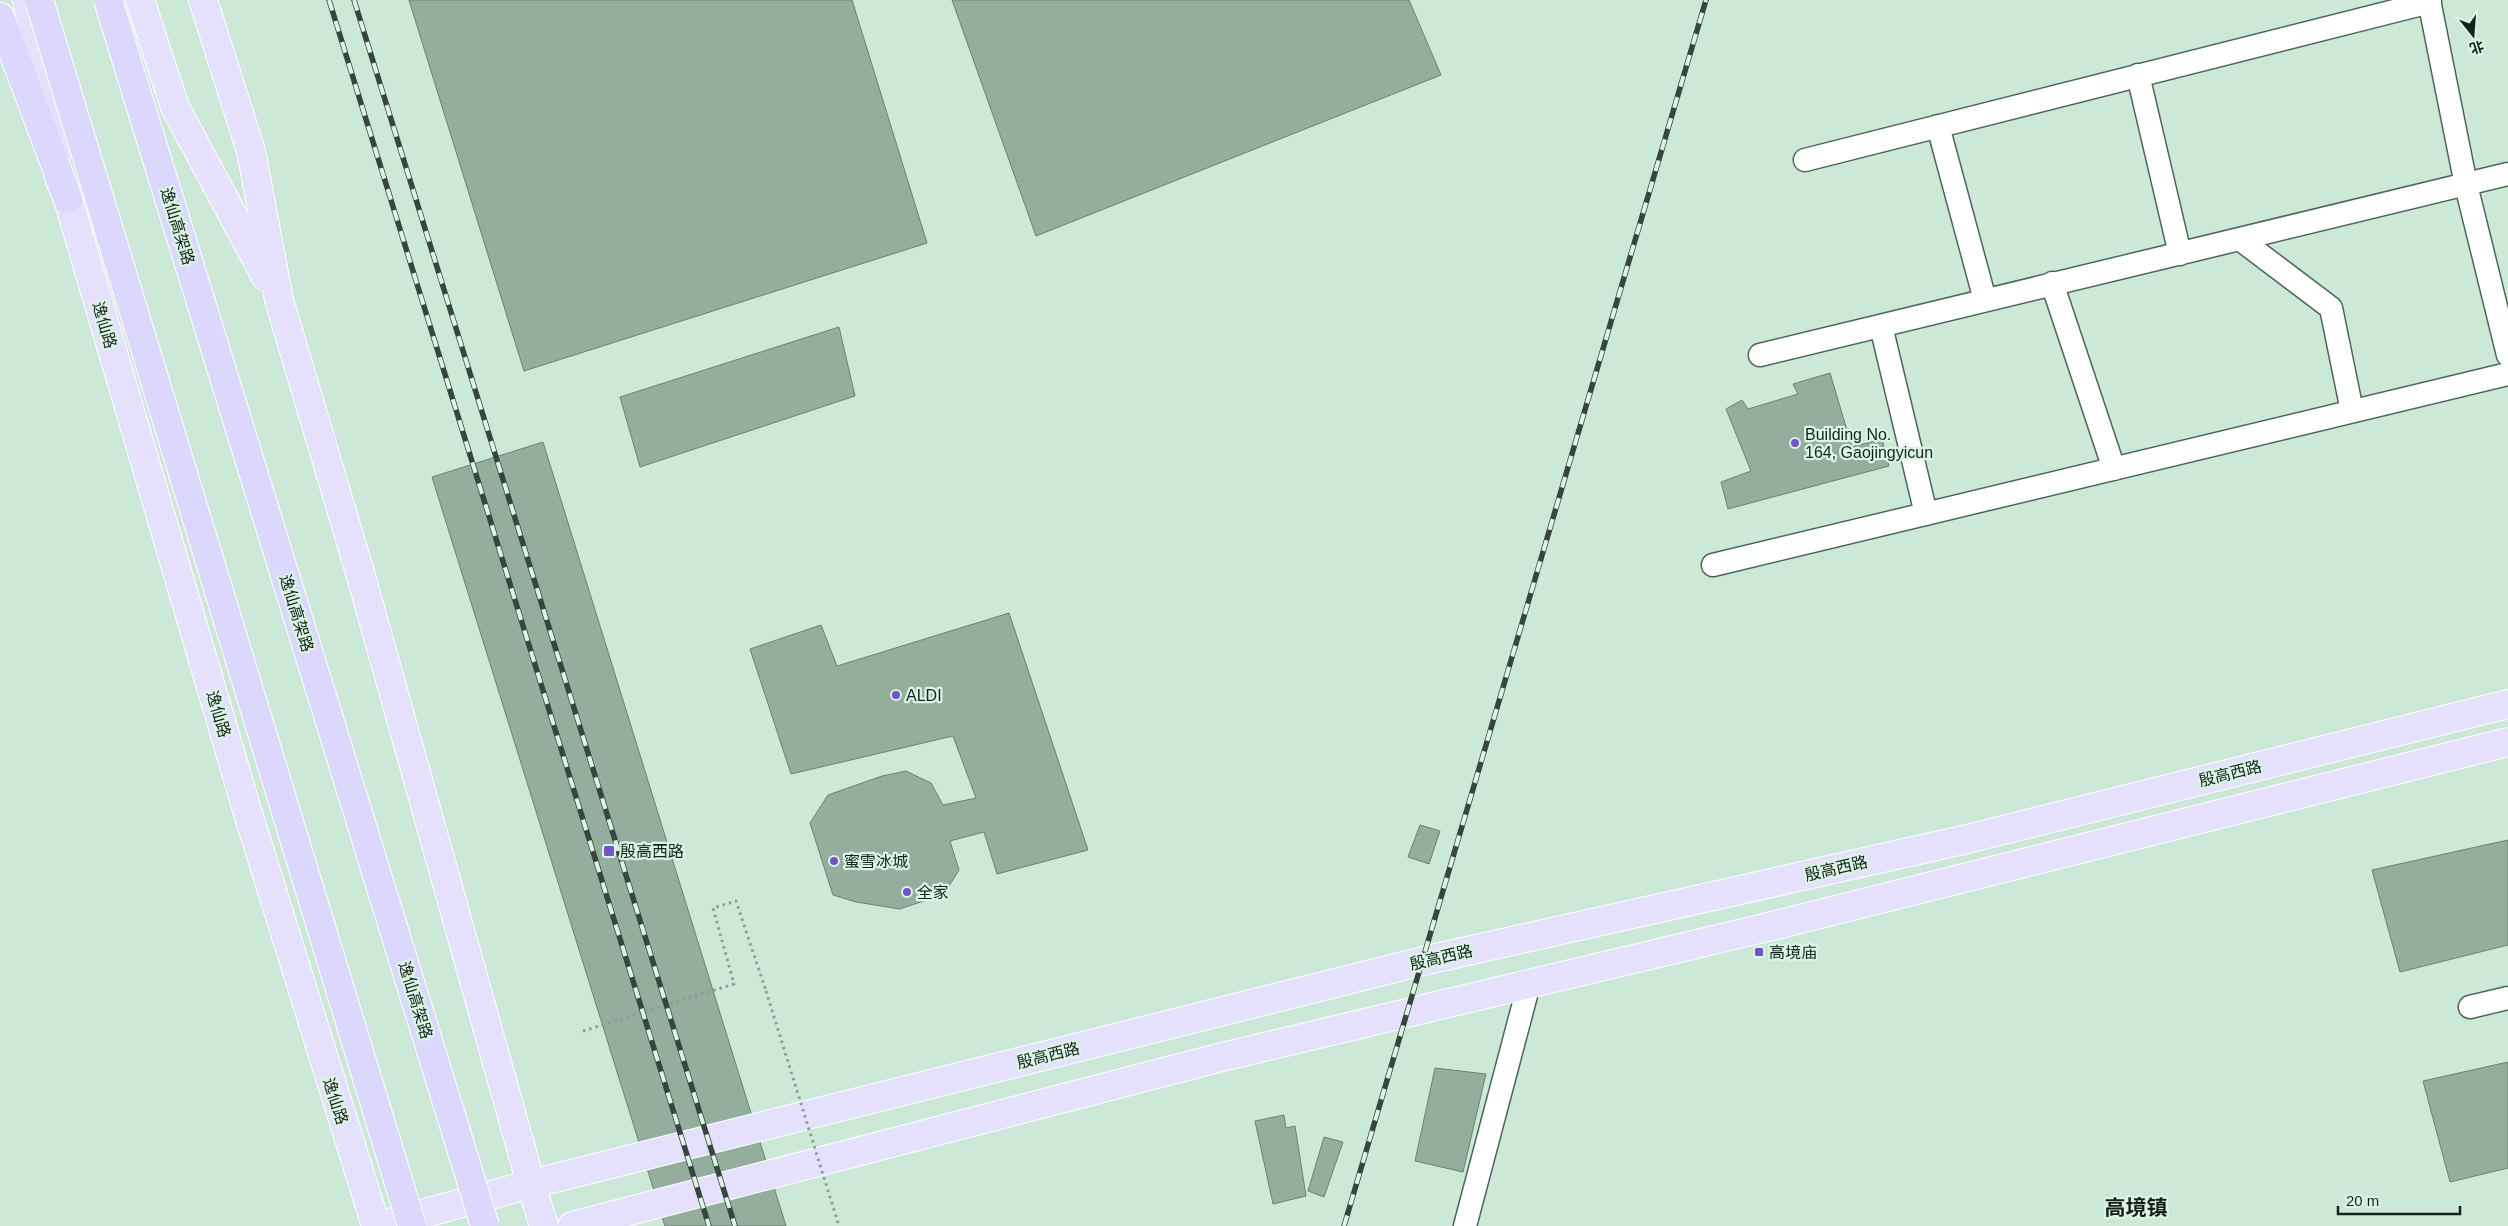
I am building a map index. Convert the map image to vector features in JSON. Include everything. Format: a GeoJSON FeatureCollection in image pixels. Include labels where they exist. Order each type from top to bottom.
{"type":"FeatureCollection","features":[{"type":"Feature","properties":{"kind":"highway"},"geometry":{"type":"LineString","coordinates":[[38,0],[412,1226]]}},
{"type":"Feature","properties":{"kind":"highway","name":"逸仙高架路"},"geometry":{"type":"LineString","coordinates":[[108,0],[485,1226]]}},
{"type":"Feature","properties":{"kind":"highway"},"geometry":{"type":"LineString","coordinates":[[0,17],[68,199]]}},
{"type":"Feature","properties":{"kind":"main road","name":"逸仙路"},"geometry":{"type":"LineString","coordinates":[[28,0],[68,199],[247,810],[377,1226]]}},
{"type":"Feature","properties":{"kind":"main road"},"geometry":{"type":"LineString","coordinates":[[140,0],[175,107],[278,300]]}},
{"type":"Feature","properties":{"kind":"main road"},"geometry":{"type":"LineString","coordinates":[[203,0],[251,151],[278,300],[364,585],[544,1226]]}},
{"type":"Feature","properties":{"kind":"main road","name":"逸仙路"},"geometry":{"type":"LineString","coordinates":[[0,52],[68,199]]}},
{"type":"Feature","properties":{"kind":"main road","name":"殷高西路"},"geometry":{"type":"LineString","coordinates":[[377,1226],[531,1184],[1423,961],[1963,840],[2508,704]]}},
{"type":"Feature","properties":{"kind":"main road"},"geometry":{"type":"LineString","coordinates":[[572,1226],[1222,1057],[1528,984],[2508,742]]}},
{"type":"Feature","properties":{"kind":"lane"},"geometry":{"type":"LineString","coordinates":[[1805,160],[2430,1],[2466,185],[2508,355]]}},
{"type":"Feature","properties":{"kind":"lane"},"geometry":{"type":"LineString","coordinates":[[2138,74],[2180,254]]}},
{"type":"Feature","properties":{"kind":"lane"},"geometry":{"type":"LineString","coordinates":[[1938,126],[1985,300]]}},
{"type":"Feature","properties":{"kind":"lane"},"geometry":{"type":"LineString","coordinates":[[1760,355],[2508,174]]}},
{"type":"Feature","properties":{"kind":"lane"},"geometry":{"type":"LineString","coordinates":[[2241,240],[2331,308],[2352,411]]}},
{"type":"Feature","properties":{"kind":"lane"},"geometry":{"type":"LineString","coordinates":[[2052,283],[2114,468]]}},
{"type":"Feature","properties":{"kind":"lane"},"geometry":{"type":"LineString","coordinates":[[1881,326],[1926,514]]}},
{"type":"Feature","properties":{"kind":"lane"},"geometry":{"type":"LineString","coordinates":[[1713,565],[2508,374]]}},
{"type":"Feature","properties":{"kind":"lane"},"geometry":{"type":"LineString","coordinates":[[1465,1226],[1528,984]]}},
{"type":"Feature","properties":{"kind":"lane"},"geometry":{"type":"LineString","coordinates":[[2470,1007],[2508,998]]}},
{"type":"Feature","properties":{"kind":"path"},"geometry":{"type":"LineString","coordinates":[[583,1031],[734,984],[713,908],[736,901],[839,1226]]}},
{"type":"Feature","properties":{"kind":"building"},"geometry":{"type":"Polygon","coordinates":[[[409,0],[852,0],[927,243],[524,371],[409,0]]]}},
{"type":"Feature","properties":{"kind":"building"},"geometry":{"type":"Polygon","coordinates":[[[952,0],[1409,0],[1441,75],[1036,236],[952,0]]]}},
{"type":"Feature","properties":{"kind":"building"},"geometry":{"type":"Polygon","coordinates":[[[839,327],[855,396],[640,467],[620,397],[839,327]]]}},
{"type":"Feature","properties":{"kind":"building","name":"Building No. 164, Gaojingyicun"},"geometry":{"type":"Polygon","coordinates":[[[1830,373],[1852,447],[1882,439],[1889,466],[1728,509],[1721,482],[1751,471],[1726,409],[1742,400],[1748,409],[1798,394],[1793,384],[1830,373]]]}},
{"type":"Feature","properties":{"kind":"building","name":"殷高西路"},"geometry":{"type":"Polygon","coordinates":[[[543,442],[786,1226],[665,1226],[432,477],[543,442]]]}},
{"type":"Feature","properties":{"kind":"building"},"geometry":{"type":"Polygon","coordinates":[[[1009,613],[1088,850],[997,874],[984,832],[950,841],[959,870],[944,894],[900,909],[856,902],[833,895],[810,823],[828,795],[882,776],[906,771],[931,783],[943,805],[976,798],[953,736],[791,774],[750,649],[821,625],[837,666],[1009,613]]]}},
{"type":"Feature","properties":{"kind":"building"},"geometry":{"type":"Polygon","coordinates":[[[1420,825],[1440,831],[1429,864],[1408,857],[1420,825]]]}},
{"type":"Feature","properties":{"kind":"building"},"geometry":{"type":"Polygon","coordinates":[[[2508,840],[2508,945],[2400,972],[2372,870],[2508,840]]]}},
{"type":"Feature","properties":{"kind":"building"},"geometry":{"type":"Polygon","coordinates":[[[2508,1062],[2508,1168],[2450,1182],[2423,1081],[2508,1062]]]}},
{"type":"Feature","properties":{"kind":"building"},"geometry":{"type":"Polygon","coordinates":[[[1435,1068],[1486,1074],[1463,1172],[1415,1161],[1435,1068]]]}},
{"type":"Feature","properties":{"kind":"building"},"geometry":{"type":"Polygon","coordinates":[[[1284,1115],[1286,1128],[1295,1126],[1306,1196],[1273,1204],[1255,1121],[1284,1115]]]}},
{"type":"Feature","properties":{"kind":"building"},"geometry":{"type":"Polygon","coordinates":[[[1324,1137],[1343,1142],[1324,1197],[1308,1191],[1324,1137]]]}},
{"type":"Feature","properties":{"kind":"railway"},"geometry":{"type":"LineString","coordinates":[[329,0],[709,1226]]}},
{"type":"Feature","properties":{"kind":"railway"},"geometry":{"type":"LineString","coordinates":[[354,0],[735,1226]]}},
{"type":"Feature","properties":{"kind":"railway"},"geometry":{"type":"LineString","coordinates":[[1344,1226],[1706,0]]}},
{"type":"Feature","properties":{"kind":"place","name":"Building No. 164, Gaojingyicun"},"geometry":{"type":"Point","coordinates":[1795,443]}},
{"type":"Feature","properties":{"kind":"place","name":"ALDI"},"geometry":{"type":"Point","coordinates":[896,695]}},
{"type":"Feature","properties":{"kind":"place","name":"殷高西路"},"geometry":{"type":"Point","coordinates":[609,851]}},
{"type":"Feature","properties":{"kind":"place","name":"蜜雪冰城"},"geometry":{"type":"Point","coordinates":[834,861]}},
{"type":"Feature","properties":{"kind":"place","name":"全家"},"geometry":{"type":"Point","coordinates":[907,892]}},
{"type":"Feature","properties":{"kind":"place","name":"高境庙"},"geometry":{"type":"Point","coordinates":[1759,952]}},
{"type":"Feature","properties":{"kind":"district","name":"高境镇"},"geometry":{"type":"Point","coordinates":[2136,1208]}}]}
